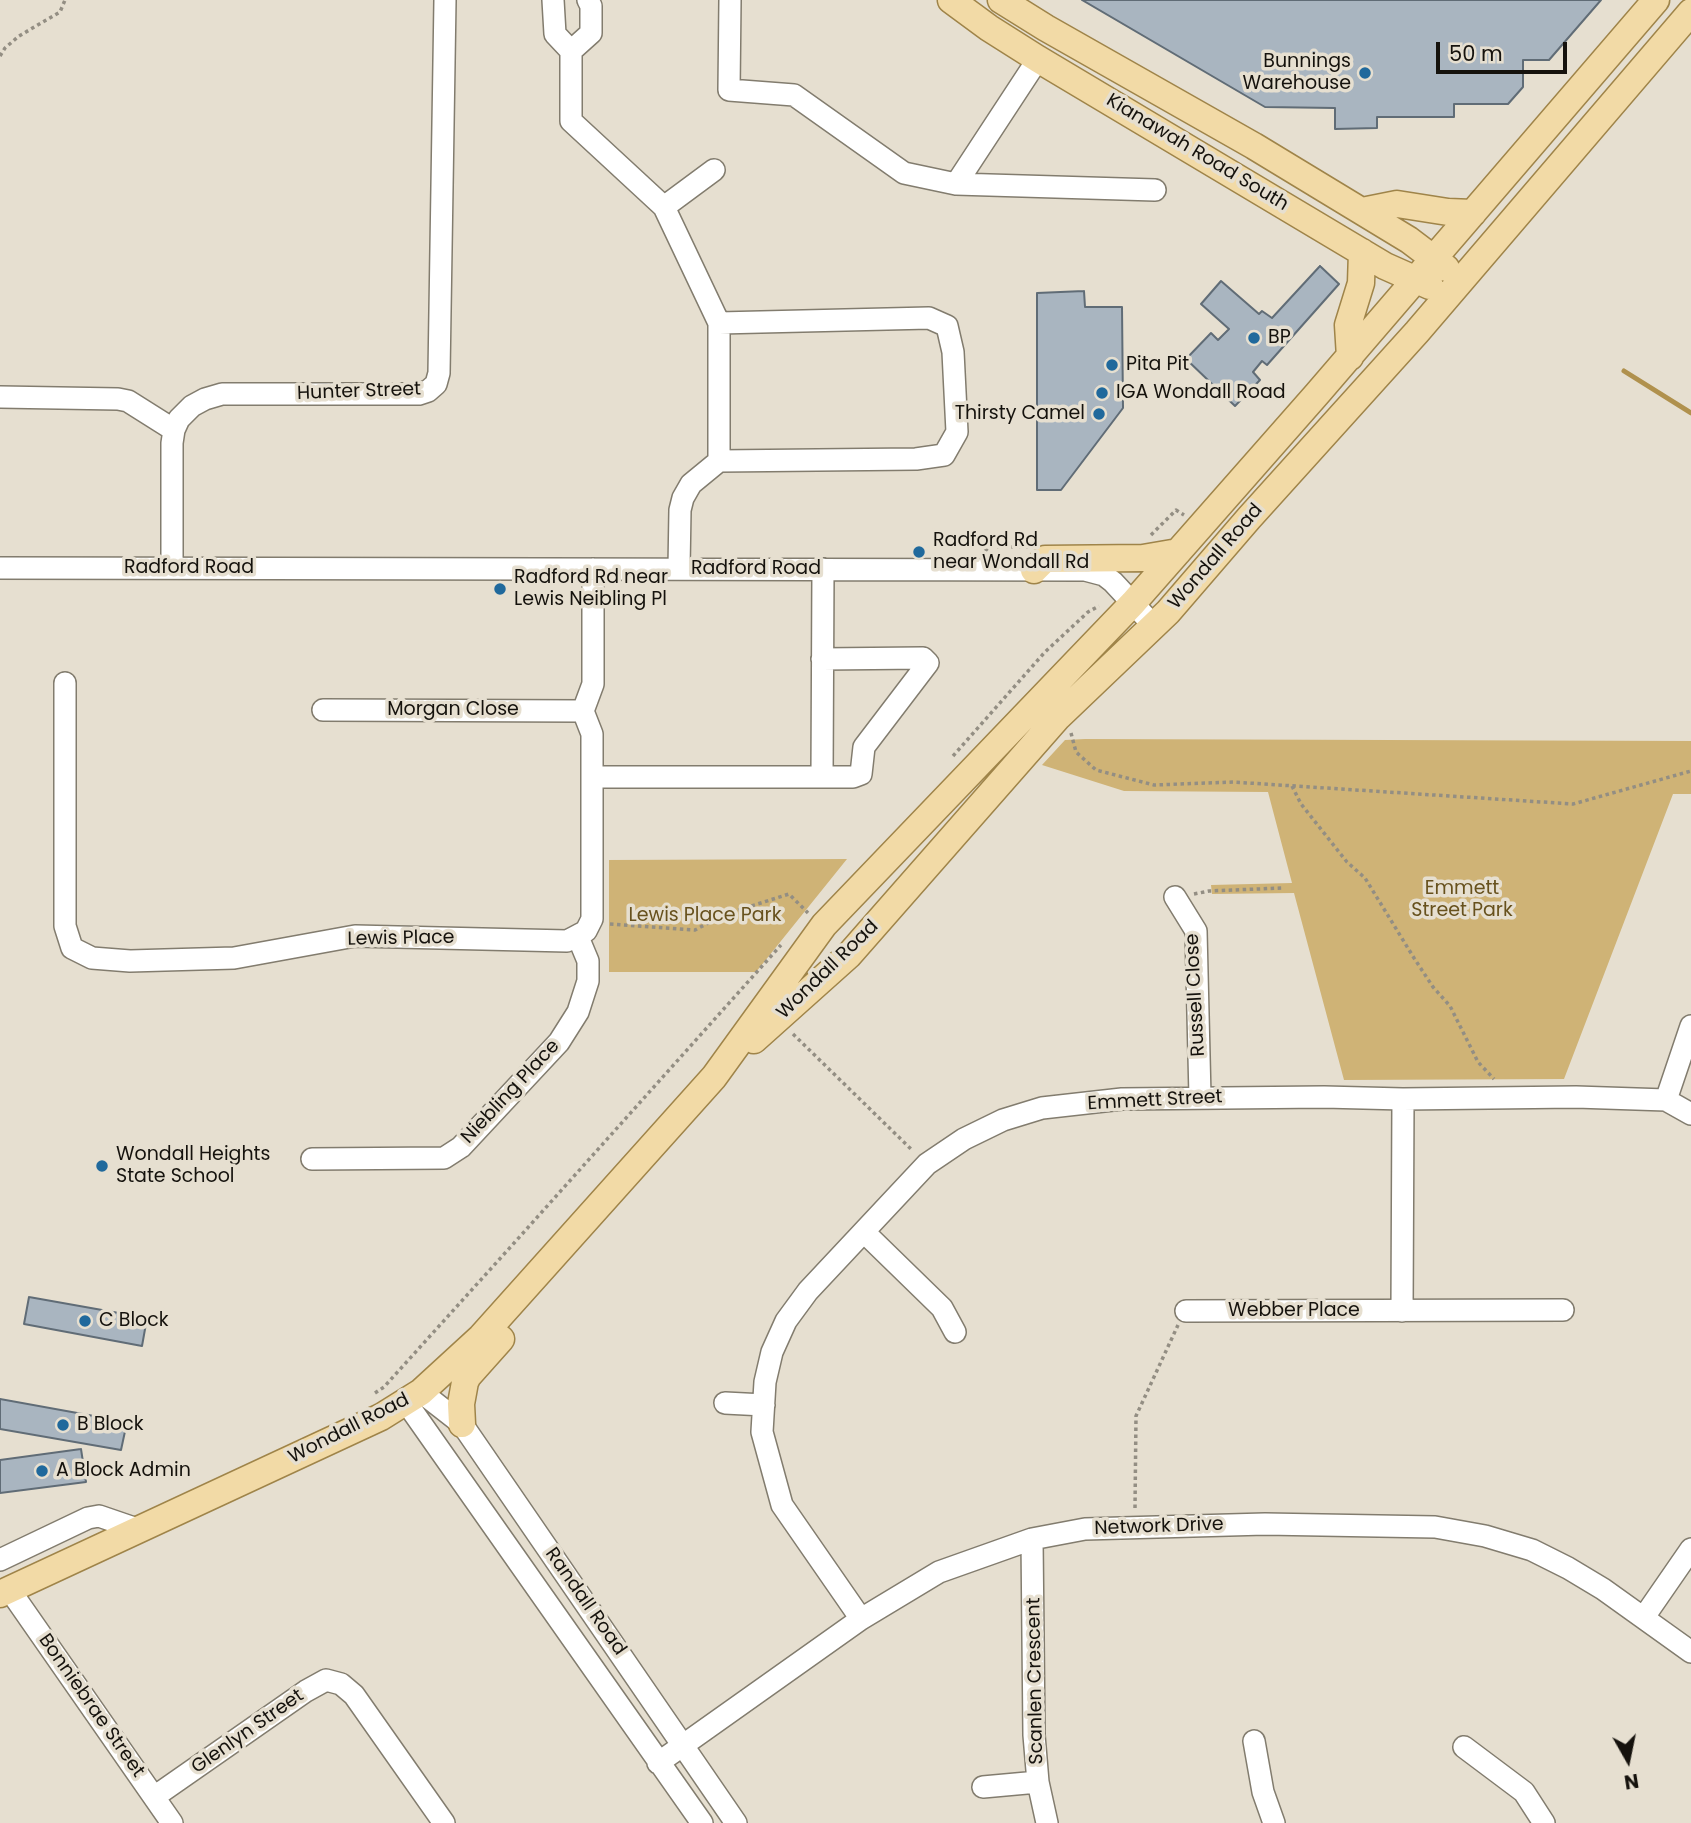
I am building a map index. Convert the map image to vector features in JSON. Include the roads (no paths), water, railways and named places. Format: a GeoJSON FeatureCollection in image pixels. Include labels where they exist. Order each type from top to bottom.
{"type":"FeatureCollection","features":[{"type":"Feature","properties":{"kind":"main road","name":"Kianawah Road South"},"geometry":{"type":"LineString","coordinates":[[951,0],[1038,59],[1362,252],[1416,280],[1456,287]]}},
{"type":"Feature","properties":{"kind":"main road","name":"Kianawah Road South"},"geometry":{"type":"LineString","coordinates":[[1001,0],[1362,211],[1434,258],[1456,287]]}},
{"type":"Feature","properties":{"kind":"main road","name":"Wondall Road"},"geometry":{"type":"LineString","coordinates":[[713,1077],[812,925],[1133,603],[1350,357],[1656,0]]}},
{"type":"Feature","properties":{"kind":"main road","name":"Wondall Road"},"geometry":{"type":"LineString","coordinates":[[5,1592],[381,1417],[414,1397],[481,1337],[713,1077],[849,955],[1058,717],[1154,626],[1383,371],[1691,12]]}},
{"type":"Feature","properties":{"kind":"main road"},"geometry":{"type":"LineString","coordinates":[[1362,211],[1397,204],[1474,213]]}},
{"type":"Feature","properties":{"kind":"main road"},"geometry":{"type":"LineString","coordinates":[[1350,357],[1348,325],[1361,283],[1362,252]]}},
{"type":"Feature","properties":{"kind":"main road"},"geometry":{"type":"LineString","coordinates":[[1034,570],[1045,559],[1143,558],[1178,552]]}},
{"type":"Feature","properties":{"kind":"main road"},"geometry":{"type":"LineString","coordinates":[[812,925],[827,946],[849,955]]}},
{"type":"Feature","properties":{"kind":"main road"},"geometry":{"type":"LineString","coordinates":[[462,1424],[462,1394],[468,1376],[542,1292],[538,1273]]}},
{"type":"Feature","properties":{"kind":"street"},"geometry":{"type":"LineString","coordinates":[[553,0],[555,34],[571,51],[571,121],[664,207],[719,323],[719,461]]}},
{"type":"Feature","properties":{"kind":"street"},"geometry":{"type":"LineString","coordinates":[[571,51],[591,33],[591,6],[588,0]]}},
{"type":"Feature","properties":{"kind":"street"},"geometry":{"type":"LineString","coordinates":[[730,0],[729,90],[794,95],[904,173],[956,184],[1155,190]]}},
{"type":"Feature","properties":{"kind":"street","name":"Hunter Street"},"geometry":{"type":"LineString","coordinates":[[174,430],[179,419],[192,406],[222,394],[419,394],[436,384],[439,373],[445,6]]}},
{"type":"Feature","properties":{"kind":"street"},"geometry":{"type":"LineString","coordinates":[[956,184],[1038,59]]}},
{"type":"Feature","properties":{"kind":"street"},"geometry":{"type":"LineString","coordinates":[[664,207],[714,170]]}},
{"type":"Feature","properties":{"kind":"street"},"geometry":{"type":"LineString","coordinates":[[679,568],[680,510],[683,498],[691,484],[719,461],[916,459],[944,455],[957,432],[953,352],[947,326],[929,318],[719,323]]}},
{"type":"Feature","properties":{"kind":"street"},"geometry":{"type":"LineString","coordinates":[[0,397],[118,399],[128,401],[174,430],[172,568]]}},
{"type":"Feature","properties":{"kind":"street","name":"Radford Road"},"geometry":{"type":"LineString","coordinates":[[0,568],[1085,570],[1104,575],[1154,626]]}},
{"type":"Feature","properties":{"kind":"street"},"geometry":{"type":"LineString","coordinates":[[578,937],[586,931],[592,919],[592,734],[585,722],[583,711],[593,684],[593,569]]}},
{"type":"Feature","properties":{"kind":"street"},"geometry":{"type":"LineString","coordinates":[[822,569],[822,777]]}},
{"type":"Feature","properties":{"kind":"street"},"geometry":{"type":"LineString","coordinates":[[592,776],[853,777],[861,774],[864,747],[928,666],[928,661],[923,658],[822,659]]}},
{"type":"Feature","properties":{"kind":"street","name":"Lewis Place"},"geometry":{"type":"LineString","coordinates":[[65,683],[65,926],[72,948],[92,958],[130,961],[234,958],[355,936],[560,942],[578,937]]}},
{"type":"Feature","properties":{"kind":"street","name":"Morgan Close"},"geometry":{"type":"LineString","coordinates":[[323,710],[583,711]]}},
{"type":"Feature","properties":{"kind":"street","name":"Russell Close"},"geometry":{"type":"LineString","coordinates":[[1175,897],[1196,931],[1200,1097]]}},
{"type":"Feature","properties":{"kind":"street","name":"Niebling Place"},"geometry":{"type":"LineString","coordinates":[[312,1159],[444,1158],[461,1147],[559,1042],[578,1012],[588,981],[589,961],[578,937]]}},
{"type":"Feature","properties":{"kind":"street"},"geometry":{"type":"LineString","coordinates":[[1666,1100],[1691,1026]]}},
{"type":"Feature","properties":{"kind":"street","name":"Emmett Street"},"geometry":{"type":"LineString","coordinates":[[861,1619],[782,1504],[762,1432],[765,1382],[772,1352],[786,1321],[808,1292],[927,1164],[964,1139],[993,1125],[1042,1108],[1122,1099],[1200,1097],[1403,1100],[1562,1097],[1666,1100],[1691,1114]]}},
{"type":"Feature","properties":{"kind":"street"},"geometry":{"type":"LineString","coordinates":[[1402,1311],[1403,1100]]}},
{"type":"Feature","properties":{"kind":"street"},"geometry":{"type":"LineString","coordinates":[[864,1232],[943,1308],[955,1332]]}},
{"type":"Feature","properties":{"kind":"street","name":"Webber Place"},"geometry":{"type":"LineString","coordinates":[[1186,1311],[1563,1310]]}},
{"type":"Feature","properties":{"kind":"street","name":"Randall Road"},"geometry":{"type":"LineString","coordinates":[[414,1397],[462,1424],[736,1823]]}},
{"type":"Feature","properties":{"kind":"street","name":"Randall Road"},"geometry":{"type":"LineString","coordinates":[[414,1397],[702,1823]]}},
{"type":"Feature","properties":{"kind":"street"},"geometry":{"type":"LineString","coordinates":[[724,1403],[764,1405]]}},
{"type":"Feature","properties":{"kind":"street"},"geometry":{"type":"LineString","coordinates":[[0,1560],[88,1518],[99,1516],[137,1529]]}},
{"type":"Feature","properties":{"kind":"street","name":"Network Drive"},"geometry":{"type":"LineString","coordinates":[[659,1763],[861,1619],[939,1572],[1032,1539],[1084,1529],[1265,1524],[1435,1527],[1485,1536],[1532,1550],[1568,1568],[1691,1652]]}},
{"type":"Feature","properties":{"kind":"street","name":"Scanlen Crescent"},"geometry":{"type":"LineString","coordinates":[[1032,1539],[1034,1735],[1038,1782],[1046,1823]]}},
{"type":"Feature","properties":{"kind":"street"},"geometry":{"type":"LineString","coordinates":[[1643,1617],[1691,1549]]}},
{"type":"Feature","properties":{"kind":"street","name":"Bonniebrae Street"},"geometry":{"type":"LineString","coordinates":[[5,1592],[172,1823]]}},
{"type":"Feature","properties":{"kind":"street","name":"Glenlyn Street"},"geometry":{"type":"LineString","coordinates":[[154,1797],[306,1691],[326,1680],[341,1684],[354,1695],[444,1823]]}},
{"type":"Feature","properties":{"kind":"street"},"geometry":{"type":"LineString","coordinates":[[1254,1741],[1263,1792],[1274,1823]]}},
{"type":"Feature","properties":{"kind":"street"},"geometry":{"type":"LineString","coordinates":[[1464,1747],[1524,1792],[1543,1817],[1544,1823]]}},
{"type":"Feature","properties":{"kind":"street"},"geometry":{"type":"LineString","coordinates":[[983,1787],[1038,1782]]}},
{"type":"Feature","properties":{"kind":"waterway"},"geometry":{"type":"LineString","coordinates":[[1624,371],[1691,413]]}},
{"type":"Feature","properties":{"kind":"place","name":"Bunnings Warehouse"},"geometry":{"type":"Point","coordinates":[1365,73]}},
{"type":"Feature","properties":{"kind":"place","name":"BP"},"geometry":{"type":"Point","coordinates":[1254,338]}},
{"type":"Feature","properties":{"kind":"place","name":"Pita Pit"},"geometry":{"type":"Point","coordinates":[1112,365]}},
{"type":"Feature","properties":{"kind":"place","name":"IGA Wondall Road"},"geometry":{"type":"Point","coordinates":[1102,393]}},
{"type":"Feature","properties":{"kind":"place","name":"Thirsty Camel"},"geometry":{"type":"Point","coordinates":[1099,414]}},
{"type":"Feature","properties":{"kind":"place","name":"Radford Rd near Wondall Rd"},"geometry":{"type":"Point","coordinates":[919,552]}},
{"type":"Feature","properties":{"kind":"place","name":"Radford Rd near Lewis Neibling Pl"},"geometry":{"type":"Point","coordinates":[500,589]}},
{"type":"Feature","properties":{"kind":"place","name":"Wondall Heights State School"},"geometry":{"type":"Point","coordinates":[102,1166]}},
{"type":"Feature","properties":{"kind":"place","name":"C Block"},"geometry":{"type":"Point","coordinates":[85,1321]}},
{"type":"Feature","properties":{"kind":"place","name":"B Block"},"geometry":{"type":"Point","coordinates":[63,1425]}},
{"type":"Feature","properties":{"kind":"place","name":"A Block Admin"},"geometry":{"type":"Point","coordinates":[42,1471]}},
{"type":"Feature","properties":{"kind":"park label","name":"Emmett Street Park"},"geometry":{"type":"Point","coordinates":[1462,900]}},
{"type":"Feature","properties":{"kind":"park label","name":"Lewis Place Park"},"geometry":{"type":"Point","coordinates":[705,916]}}]}
